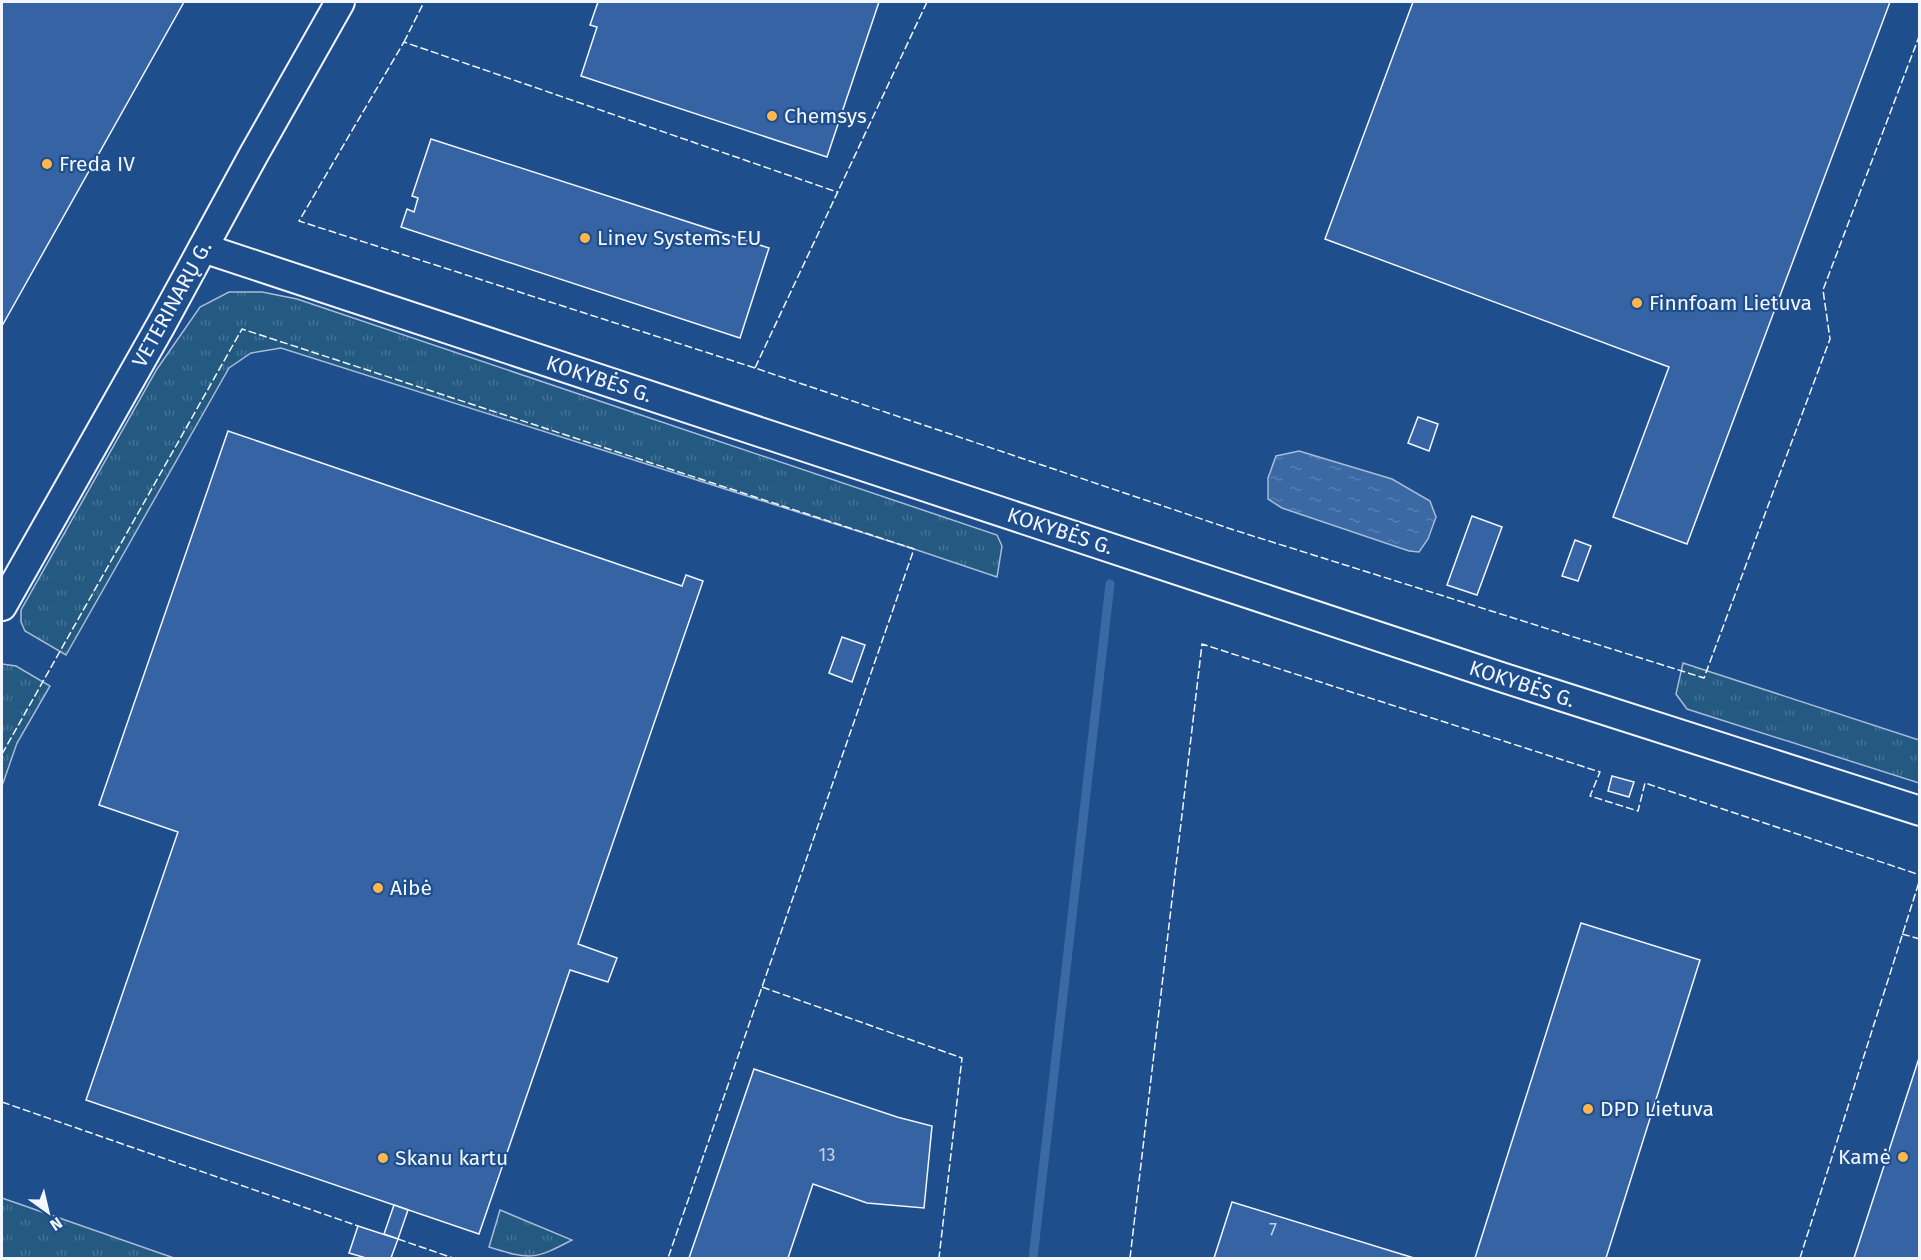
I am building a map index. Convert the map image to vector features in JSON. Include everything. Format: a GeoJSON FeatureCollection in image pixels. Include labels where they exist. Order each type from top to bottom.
{"type":"FeatureCollection","features":[{"type":"Feature","properties":{"kind":"street","name":"VETERINARŲ G."},"geometry":{"type":"LineString","coordinates":[[2,606],[340,2]]}},
{"type":"Feature","properties":{"kind":"street","name":"KOKYBĖS G."},"geometry":{"type":"LineString","coordinates":[[203,248],[1479,670],[1920,811]]}},
{"type":"Feature","properties":{"kind":"green space"},"geometry":{"type":"Polygon","coordinates":[[[229,292],[262,292],[297,299],[997,535],[1002,546],[997,577],[281,348],[251,353],[229,368],[66,655],[25,631],[21,622],[21,610],[157,369],[200,307],[229,292]]]}},
{"type":"Feature","properties":{"kind":"green space"},"geometry":{"type":"Polygon","coordinates":[[[1683,663],[1919,740],[1919,783],[1687,709],[1676,694],[1683,663]]]}},
{"type":"Feature","properties":{"kind":"green space"},"geometry":{"type":"Polygon","coordinates":[[[2,664],[16,666],[50,686],[17,743],[2,786],[2,664]]]}},
{"type":"Feature","properties":{"kind":"green space"},"geometry":{"type":"Polygon","coordinates":[[[2,1198],[174,1258],[2,1258],[2,1198]]]}},
{"type":"Feature","properties":{"kind":"green space"},"geometry":{"type":"Polygon","coordinates":[[[500,1210],[572,1240],[532,1256],[489,1247],[500,1210]]]}},
{"type":"Feature","properties":{"kind":"water"},"geometry":{"type":"Polygon","coordinates":[[[1299,451],[1392,479],[1430,501],[1436,517],[1428,539],[1419,552],[1409,551],[1282,508],[1268,499],[1268,478],[1276,456],[1299,451]]]}},
{"type":"Feature","properties":{"kind":"building","name":"Freda IV"},"geometry":{"type":"Polygon","coordinates":[[[2,2],[184,2],[2,326],[2,2]]]}},
{"type":"Feature","properties":{"kind":"building","name":"Chemsys"},"geometry":{"type":"Polygon","coordinates":[[[598,2],[879,2],[827,157],[581,76],[597,27],[590,25],[598,2]]]}},
{"type":"Feature","properties":{"kind":"building","name":"Finnfoam Lietuva"},"geometry":{"type":"Polygon","coordinates":[[[1413,2],[1890,2],[1687,544],[1613,517],[1669,367],[1325,239],[1413,2]]]}},
{"type":"Feature","properties":{"kind":"building","name":"Linev Systems EU"},"geometry":{"type":"Polygon","coordinates":[[[431,139],[769,248],[740,338],[401,227],[407,209],[414,212],[418,198],[412,196],[431,139]]]}},
{"type":"Feature","properties":{"kind":"building"},"geometry":{"type":"Polygon","coordinates":[[[1418,417],[1438,424],[1429,451],[1408,443],[1418,417]]]}},
{"type":"Feature","properties":{"kind":"building","name":"Aibė"},"geometry":{"type":"Polygon","coordinates":[[[228,431],[682,586],[686,575],[703,581],[578,944],[617,958],[608,982],[570,970],[479,1234],[86,1100],[178,832],[99,805],[228,431]]]}},
{"type":"Feature","properties":{"kind":"building"},"geometry":{"type":"Polygon","coordinates":[[[1472,516],[1502,527],[1477,595],[1447,585],[1472,516]]]}},
{"type":"Feature","properties":{"kind":"building"},"geometry":{"type":"Polygon","coordinates":[[[1575,540],[1591,546],[1578,581],[1562,576],[1575,540]]]}},
{"type":"Feature","properties":{"kind":"building"},"geometry":{"type":"Polygon","coordinates":[[[842,637],[865,645],[852,682],[829,673],[842,637]]]}},
{"type":"Feature","properties":{"kind":"building"},"geometry":{"type":"Polygon","coordinates":[[[1612,776],[1634,782],[1629,797],[1608,791],[1612,776]]]}},
{"type":"Feature","properties":{"kind":"building","name":"DPD Lietuva"},"geometry":{"type":"Polygon","coordinates":[[[1581,923],[1700,960],[1606,1258],[1475,1258],[1581,923]]]}},
{"type":"Feature","properties":{"kind":"building","name":"Kamė"},"geometry":{"type":"Polygon","coordinates":[[[1920,1055],[1920,1258],[1854,1258],[1920,1055]]]}},
{"type":"Feature","properties":{"kind":"building"},"geometry":{"type":"Polygon","coordinates":[[[754,1069],[897,1117],[932,1126],[924,1208],[867,1203],[813,1184],[788,1258],[689,1258],[754,1069]]]}},
{"type":"Feature","properties":{"kind":"building"},"geometry":{"type":"Polygon","coordinates":[[[1232,1202],[1414,1258],[1214,1258],[1232,1202]]]}},
{"type":"Feature","properties":{"kind":"building"},"geometry":{"type":"Polygon","coordinates":[[[394,1205],[408,1210],[398,1239],[384,1234],[394,1205]]]}},
{"type":"Feature","properties":{"kind":"building"},"geometry":{"type":"Polygon","coordinates":[[[358,1226],[398,1239],[391,1258],[366,1258],[349,1253],[358,1226]]]}},
{"type":"Feature","properties":{"kind":"waterway"},"geometry":{"type":"LineString","coordinates":[[1033,1258],[1110,584]]}},
{"type":"Feature","properties":{"kind":"fence"},"geometry":{"type":"LineString","coordinates":[[404,42],[424,2]]}},
{"type":"Feature","properties":{"kind":"fence"},"geometry":{"type":"LineString","coordinates":[[927,2],[755,368],[1234,530],[1704,678],[1830,339],[1823,290],[1920,34]]}},
{"type":"Feature","properties":{"kind":"fence"},"geometry":{"type":"LineString","coordinates":[[755,368],[299,221],[404,42],[837,192]]}},
{"type":"Feature","properties":{"kind":"fence"},"geometry":{"type":"LineString","coordinates":[[2,754],[242,329],[914,549],[668,1258]]}},
{"type":"Feature","properties":{"kind":"fence"},"geometry":{"type":"LineString","coordinates":[[1130,1258],[1202,644],[1600,772],[1590,796],[1638,811],[1645,783],[1920,875]]}},
{"type":"Feature","properties":{"kind":"fence"},"geometry":{"type":"LineString","coordinates":[[1800,1258],[1920,879]]}},
{"type":"Feature","properties":{"kind":"fence"},"geometry":{"type":"LineString","coordinates":[[1902,934],[1920,939]]}},
{"type":"Feature","properties":{"kind":"fence"},"geometry":{"type":"LineString","coordinates":[[762,987],[962,1058],[939,1258]]}},
{"type":"Feature","properties":{"kind":"fence"},"geometry":{"type":"LineString","coordinates":[[2,1102],[358,1226]]}},
{"type":"Feature","properties":{"kind":"fence"},"geometry":{"type":"LineString","coordinates":[[398,1239],[453,1258]]}},
{"type":"Feature","properties":{"kind":"place","name":"Chemsys"},"geometry":{"type":"Point","coordinates":[772,116]}},
{"type":"Feature","properties":{"kind":"place","name":"Freda IV"},"geometry":{"type":"Point","coordinates":[47,164]}},
{"type":"Feature","properties":{"kind":"place","name":"Linev Systems EU"},"geometry":{"type":"Point","coordinates":[585,238]}},
{"type":"Feature","properties":{"kind":"place","name":"Finnfoam Lietuva"},"geometry":{"type":"Point","coordinates":[1637,303]}},
{"type":"Feature","properties":{"kind":"place","name":"Aibė"},"geometry":{"type":"Point","coordinates":[378,888]}},
{"type":"Feature","properties":{"kind":"place","name":"DPD Lietuva"},"geometry":{"type":"Point","coordinates":[1588,1109]}},
{"type":"Feature","properties":{"kind":"place","name":"Kamė"},"geometry":{"type":"Point","coordinates":[1903,1157]}},
{"type":"Feature","properties":{"kind":"place","name":"Skanu kartu"},"geometry":{"type":"Point","coordinates":[383,1158]}}]}
